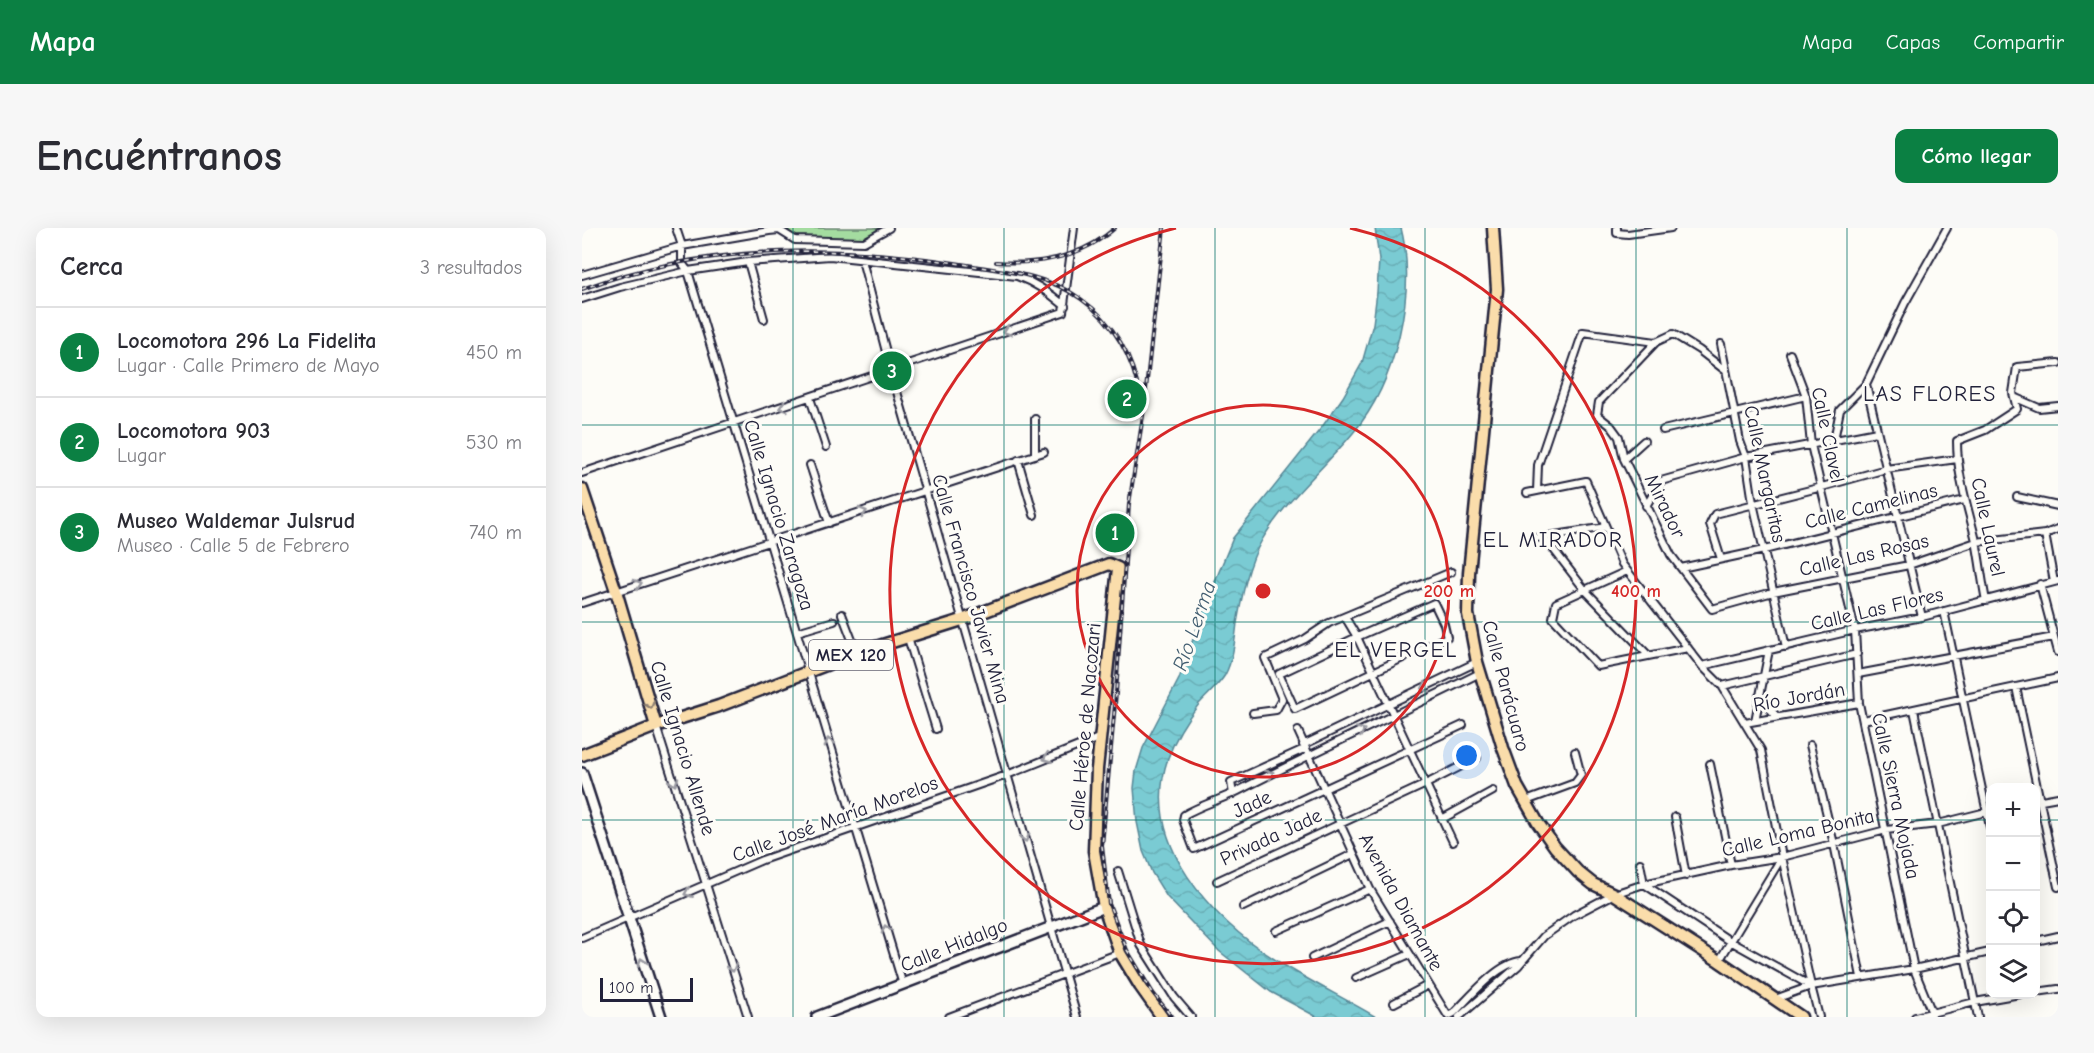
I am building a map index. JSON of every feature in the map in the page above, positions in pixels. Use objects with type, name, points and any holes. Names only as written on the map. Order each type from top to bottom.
[{"type":"main road","name":"Calle Parácuaro","points":[[1493,228],[1497,289],[1469,573],[1468,614],[1480,674],[1517,786],[1538,824],[1565,859],[1593,884],[1614,894],[1719,961],[1771,997],[1787,1014],[1801,1017]]},
{"type":"main road","name":"Calle Ignacio Allende","points":[[582,489],[616,591],[656,726]]},
{"type":"main road","name":"Calle Héroe de Nacozari","points":[[962,620],[1109,564],[1118,568],[1096,769],[1094,852],[1104,907],[1120,953],[1162,1017]]},
{"type":"main road","name":"MEX 120","points":[[583,753],[719,706],[857,653],[962,620]]},
{"type":"street","name":"Calle Ignacio Zaragoza","points":[[676,228],[682,246],[682,263],[688,271],[903,985]]},
{"type":"street","points":[[582,275],[682,246],[779,229],[795,240],[864,242],[889,228]]},
{"type":"street","points":[[1064,309],[1074,228]]},
{"type":"street","points":[[1617,228],[1617,233],[1628,234],[1671,228]]},
{"type":"street","name":"Calle Clavel","points":[[1834,440],[1840,410],[1866,384],[1905,303],[1947,228]]},
{"type":"street","points":[[582,299],[620,287],[688,271],[748,262],[830,256],[1017,276],[1034,282],[1049,292],[1064,309]]},
{"type":"street","name":"Calle Francisco Javier Mina","points":[[862,260],[962,620],[1077,1017]]},
{"type":"street","points":[[748,262],[764,319]]},
{"type":"street","points":[[582,473],[810,398],[1064,309]]},
{"type":"street","points":[[1537,491],[1538,465],[1583,332],[1656,342],[1673,334],[1700,350],[1726,371]]},
{"type":"street","name":"Mirador","points":[[1656,342],[1599,402],[1597,415],[1611,426],[1619,437],[1624,459],[1671,555],[1713,609]]},
{"type":"street","name":"Calle Margaritas","points":[[1721,344],[1734,412],[1746,457],[1753,503],[1786,647]]},
{"type":"street","name":"Calle Clavel","points":[[1790,354],[1806,396],[1811,445],[1855,630]]},
{"type":"street","points":[[1721,559],[1710,524],[1715,514],[1886,469],[1957,459],[1957,441],[1985,430],[2017,409],[2013,393],[2017,367],[2058,363]]},
{"type":"street","points":[[1866,384],[1922,617]]},
{"type":"street","points":[[1663,430],[1806,396]]},
{"type":"street","points":[[810,398],[826,447]]},
{"type":"street","points":[[2016,398],[2039,408],[2058,406]]},
{"type":"street","points":[[1035,419],[1035,454]]},
{"type":"street","points":[[1646,506],[1661,482],[1746,457],[1877,432]]},
{"type":"street","points":[[1624,459],[1644,441]]},
{"type":"street","points":[[582,603],[1044,452]]},
{"type":"street","name":"Calle Laurel","points":[[1957,459],[1964,500],[1976,542],[1986,601]]},
{"type":"street","points":[[1018,460],[1034,515]]},
{"type":"street","points":[[810,465],[829,523]]},
{"type":"street","points":[[1527,493],[1586,481],[1622,564],[1702,666],[1722,686],[1746,723],[1761,750],[1782,857],[1820,1017]]},
{"type":"street","points":[[2018,497],[2058,506]]},
{"type":"street","name":"Calle Camelinas","points":[[1681,568],[1764,550],[1964,500]]},
{"type":"street","points":[[1524,540],[1606,527]]},
{"type":"street","name":"Calle Las Rosas","points":[[1713,609],[1773,592],[1909,565],[1976,542],[2045,534],[2058,529]]},
{"type":"street","points":[[2045,534],[2056,581]]},
{"type":"street","points":[[1544,537],[1585,590],[1648,655]]},
{"type":"street","points":[[1627,571],[1556,603],[1552,618],[1598,666],[1688,648]]},
{"type":"street","points":[[1253,713],[1276,710],[1282,699],[1265,658],[1305,639],[1329,623],[1451,572]]},
{"type":"street","name":"Calle Las Flores","points":[[1702,666],[1855,630],[1922,617],[2056,581]]},
{"type":"street","points":[[2040,584],[2058,652]]},
{"type":"street","points":[[1434,603],[1444,624],[1447,637],[1295,709],[1279,674],[1357,637],[1434,603]]},
{"type":"street","points":[[1944,611],[1986,797]]},
{"type":"street","points":[[842,614],[857,653]]},
{"type":"street","points":[[1345,617],[1357,637],[1453,842]]},
{"type":"street","points":[[797,632],[834,621]]},
{"type":"street","name":"Calle Sierra Mojada","points":[[1855,630],[1859,702],[1914,969],[1932,1013]]},
{"type":"street","points":[[1858,674],[2054,637]]},
{"type":"street","points":[[908,638],[936,729]]},
{"type":"street","points":[[1755,721],[1769,650]]},
{"type":"street","points":[[1722,686],[1857,654]]},
{"type":"street","points":[[1477,662],[1305,749],[1231,782],[1233,794],[1305,749],[1394,716],[1480,674]]},
{"type":"street","points":[[1863,720],[2058,678]]},
{"type":"street","points":[[2016,687],[2035,783]]},
{"type":"street","points":[[1759,696],[1777,717]]},
{"type":"street","name":"Río Jordán","points":[[1746,723],[1859,702]]},
{"type":"street","points":[[1914,710],[1978,1017]]},
{"type":"street","name":"Jade","points":[[1233,794],[1198,807],[1184,815],[1183,820],[1194,849],[1463,725]]},
{"type":"street","name":"Calle Ignacio Allende","points":[[656,726],[748,1017]]},
{"type":"street","name":"Avenida Diamante","points":[[1298,731],[1370,889],[1444,1010],[1451,1016],[1500,970],[1517,961],[1520,963]]},
{"type":"street","name":"Calle José María Morelos","points":[[582,938],[762,860],[1007,775],[1101,736]]},
{"type":"street","points":[[1810,745],[1834,844],[1861,977]]},
{"type":"street","points":[[1526,801],[1575,783],[1581,775],[1575,752]]},
{"type":"street","name":"Privada Jade","points":[[1217,881],[1477,758]]},
{"type":"street","points":[[1710,764],[1731,865]]},
{"type":"street","points":[[582,772],[661,1017]]},
{"type":"street","points":[[1442,819],[1493,791]]},
{"type":"street","points":[[2040,800],[2058,797]]},
{"type":"street","points":[[2040,809],[2058,887]]},
{"type":"street","name":"Calle Loma Bonita","points":[[1520,963],[1544,936],[1574,915],[1614,894],[1644,884],[1731,865],[1782,857],[1886,830],[1938,824],[1986,812]]},
{"type":"street","points":[[1675,817],[1686,876]]},
{"type":"street","points":[[1244,907],[1353,854]]},
{"type":"street","points":[[1719,961],[1782,857]]},
{"type":"street","points":[[1640,863],[1644,884],[1730,941],[1811,986]]},
{"type":"street","points":[[1118,871],[1141,945],[1174,997],[1191,1017]]},
{"type":"street","points":[[1276,931],[1370,889]]},
{"type":"street","name":"Calle Hidalgo","points":[[817,1017],[1104,907]]},
{"type":"street","points":[[1312,958],[1389,921]]},
{"type":"street","points":[[2040,940],[2058,936]]},
{"type":"street","points":[[949,1017],[1120,953]]},
{"type":"street","points":[[1771,997],[1811,986],[1914,969],[1986,953]]},
{"type":"street","points":[[1356,978],[1410,954]]},
{"type":"street","points":[[1459,1017],[1520,963]]},
{"type":"street","points":[[1394,1003],[1428,985]]},
{"type":"street","points":[[2040,991],[2058,989]]},
{"type":"street","points":[[1915,1017],[1992,999]]},
{"type":"green space","points":[[787,228],[879,228],[865,239],[793,237]]},
{"type":"water","points":[[1375,228],[1401,228],[1405,253],[1404,308],[1391,363],[1381,389],[1353,433],[1281,512],[1262,540],[1246,580],[1228,669],[1220,682],[1194,710],[1177,736],[1168,758],[1162,789],[1164,820],[1173,849],[1188,876],[1207,901],[1254,945],[1279,962],[1376,1017],[1317,1017],[1271,992],[1219,951],[1167,897],[1152,873],[1143,851],[1137,822],[1134,788],[1143,748],[1179,679],[1204,608],[1233,538],[1322,427],[1343,397],[1362,363],[1373,324],[1377,292],[1379,260]]},
{"type":"railway","points":[[996,262],[1028,262],[1074,253],[1115,228]]},
{"type":"railway","points":[[1164,228],[1143,416],[1129,504],[1116,693],[1102,846],[1109,904],[1127,950],[1153,993],[1172,1017]]},
{"type":"railway","points":[[582,289],[629,274],[677,263],[776,252],[826,251],[876,254],[1016,273],[1056,285],[1093,308],[1113,330],[1121,343],[1133,369],[1140,398]]},
{"type":"place","name":"Museo Waldemar Julsrud","points":[[892,371]]},
{"type":"place","name":"Locomotora 903","points":[[1127,399]]},
{"type":"place","name":"Locomotora 296 La Fidelita","points":[[1115,533]]},
{"type":"district","name":"LAS FLORES","points":[[1930,394]]},
{"type":"district","name":"EL MIRADOR","points":[[1553,540]]},
{"type":"district","name":"EL VERGEL","points":[[1396,650]]},
{"type":"water label","name":"Río Lerma","points":[[1194,626]]}]
